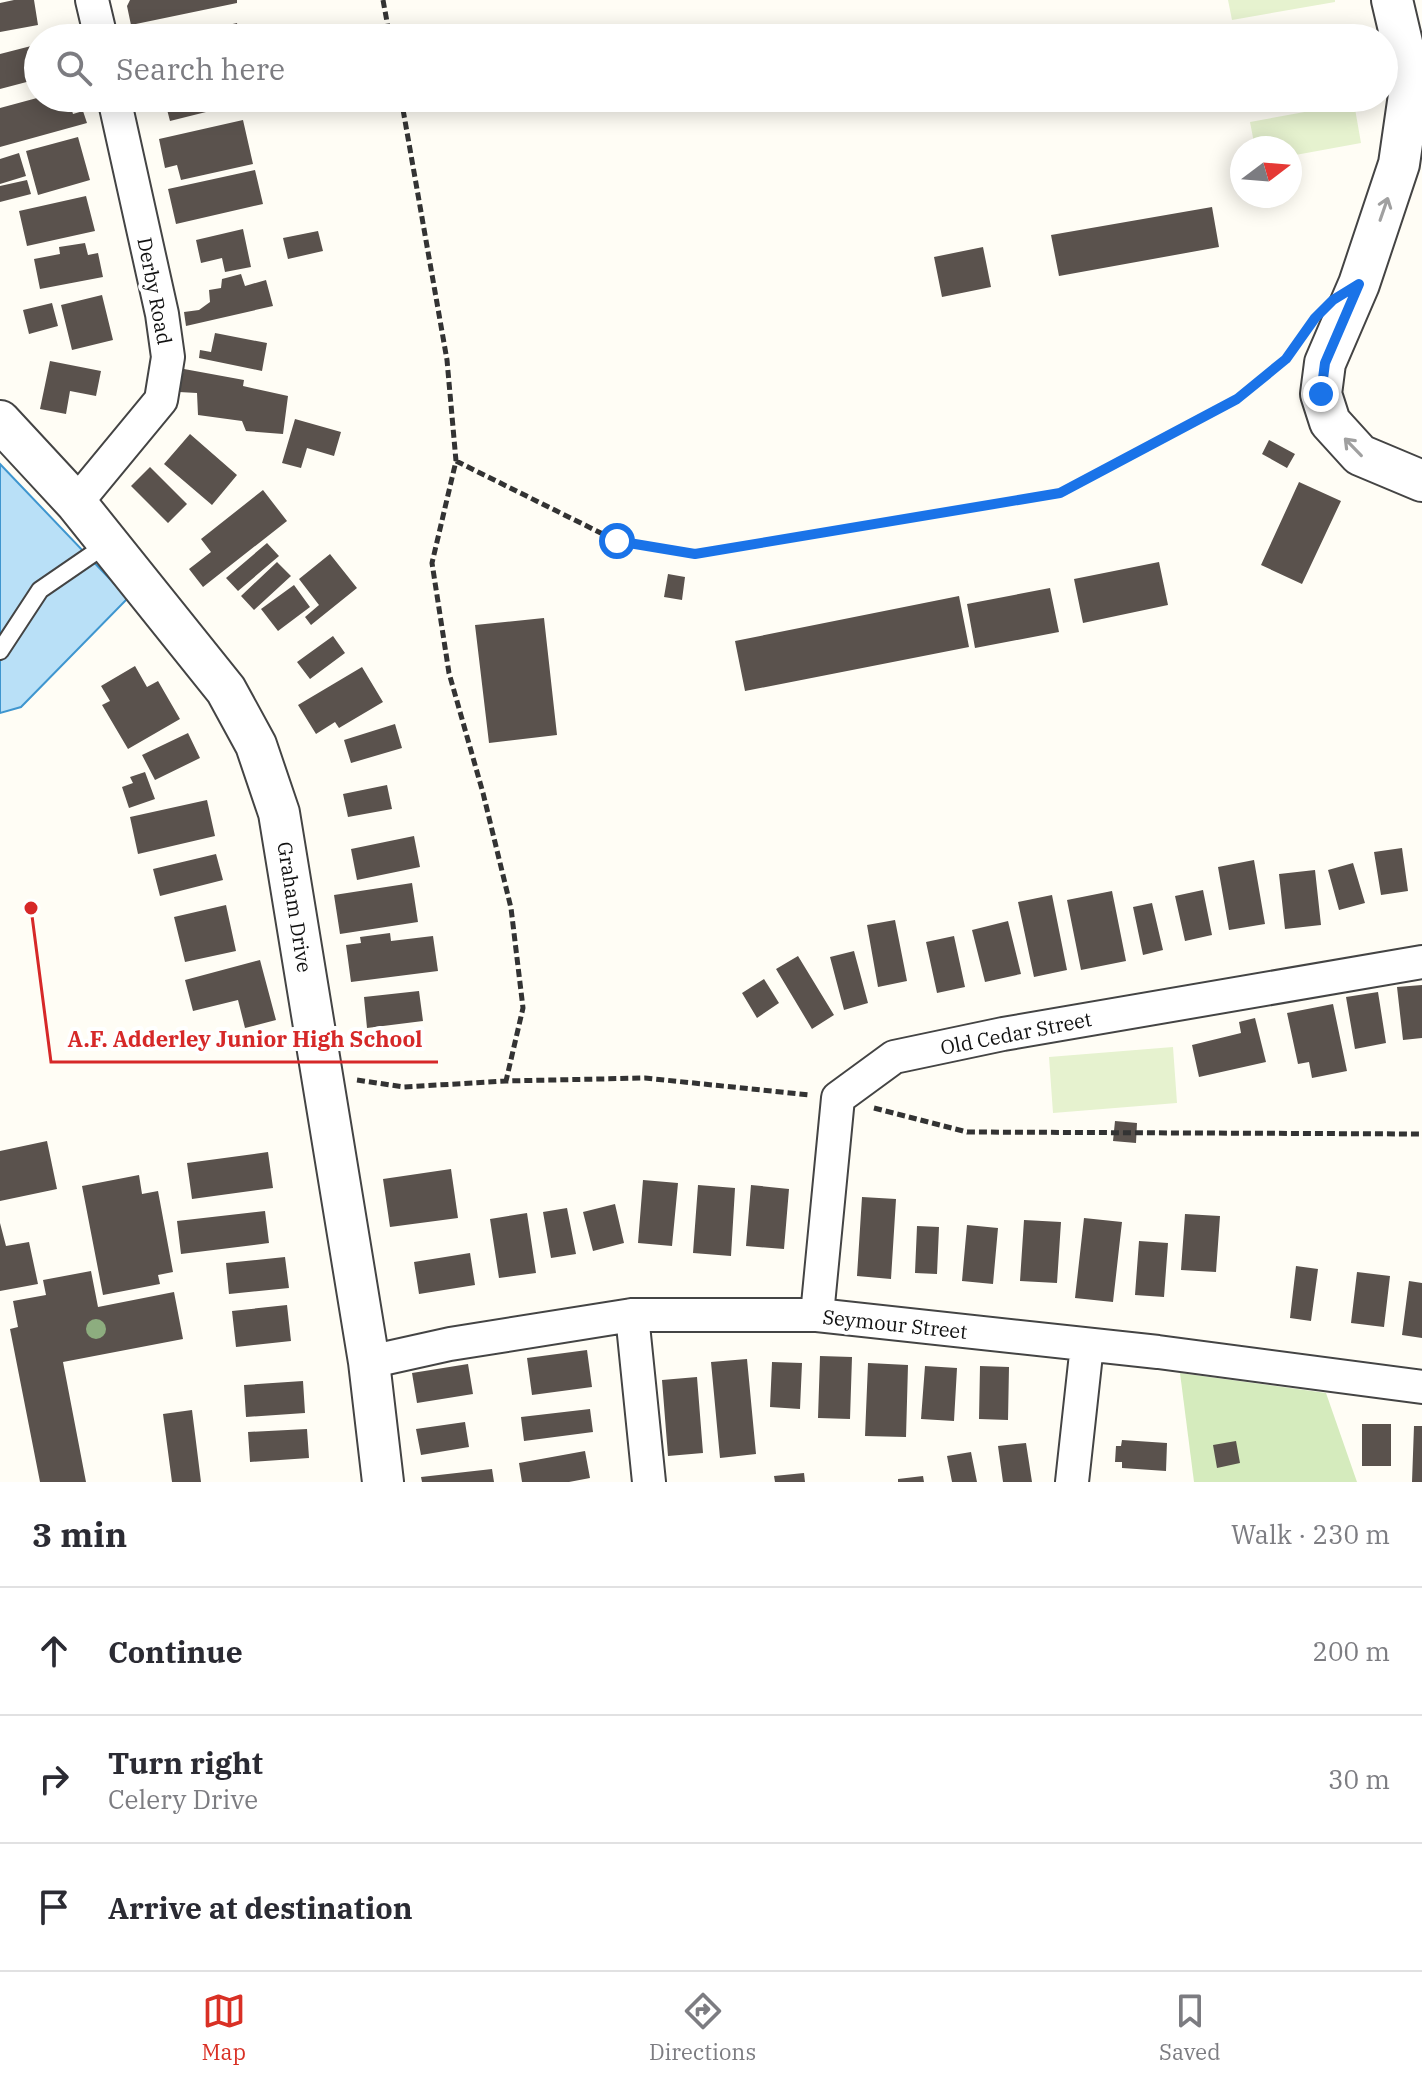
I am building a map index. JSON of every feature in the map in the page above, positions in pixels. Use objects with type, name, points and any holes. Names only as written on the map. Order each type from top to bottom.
[{"type":"street","points":[[92,0],[98,24]]},
{"type":"street","points":[[1392,0],[1416,95],[1399,164],[1359,284],[1325,363],[1321,394],[1330,422],[1360,455],[1422,481]]},
{"type":"street","name":"Derby Road","points":[[76,503],[161,400],[168,357],[162,314],[117,112]]},
{"type":"street","name":"Graham Drive","points":[[0,421],[76,503],[226,690],[256,745],[279,813],[369,1362],[383,1482]]},
{"type":"street","name":"Old Cedar Street","points":[[838,1098],[894,1057],[1003,1034],[1422,962]]},
{"type":"street","points":[[817,1315],[838,1098]]},
{"type":"street","points":[[632,1315],[649,1482]]},
{"type":"street","name":"Seymour Street","points":[[369,1362],[450,1344],[632,1315],[817,1315],[1158,1352],[1422,1387]]},
{"type":"street","points":[[1072,1482],[1087,1345]]},
{"type":"lane","points":[[0,651],[40,590],[109,543]]},
{"type":"path","points":[[383,0],[387,24]]},
{"type":"path","points":[[403,112],[447,360],[456,461],[432,563],[449,673],[511,908],[523,1008],[506,1081]]},
{"type":"path","points":[[456,461],[617,541],[695,554],[1060,493],[1237,399],[1294,349]]},
{"type":"path","points":[[322,1076],[404,1087],[645,1078],[838,1098],[967,1132],[1422,1134]]},
{"type":"green space","points":[[1228,0],[1335,0],[1335,2],[1232,20]]},
{"type":"green space","points":[[1305,112],[1356,112],[1361,143],[1302,154],[1302,136],[1253,136],[1250,122]]},
{"type":"green space","points":[[1173,1047],[1177,1103],[1053,1113],[1049,1057]]},
{"type":"green space","points":[[1180,1373],[1326,1393],[1357,1482],[1194,1482]]},
{"type":"water","points":[[0,464],[128,598],[21,707],[0,713]]},
{"type":"building","points":[[34,0],[38,24],[24,24],[24,28],[0,32],[0,3]]},
{"type":"building","points":[[130,0],[237,0],[237,3],[136,24],[131,24],[127,6]]},
{"type":"building","points":[[24,48],[24,83],[0,89],[0,54]]},
{"type":"building","points":[[24,102],[24,112],[83,112],[87,123],[0,147],[0,108]]},
{"type":"building","points":[[168,112],[206,112],[170,121]]},
{"type":"building","points":[[243,120],[253,164],[181,180],[177,165],[165,168],[159,139]]},
{"type":"building","points":[[78,137],[90,180],[38,195],[26,151]]},
{"type":"building","points":[[19,153],[26,176],[0,184],[0,159]]},
{"type":"building","points":[[255,170],[263,204],[176,224],[168,189]]},
{"type":"building","points":[[27,180],[31,194],[0,202],[0,186]]},
{"type":"building","points":[[86,196],[95,231],[27,246],[19,211]]},
{"type":"building","points":[[1212,207],[1219,247],[1059,276],[1051,235]]},
{"type":"building","points":[[243,229],[251,267],[225,272],[222,258],[201,263],[196,240]]},
{"type":"building","points":[[318,231],[323,251],[288,259],[283,238]]},
{"type":"building","points":[[85,243],[88,255],[98,253],[103,277],[40,289],[34,259],[60,254],[59,247]]},
{"type":"building","points":[[983,247],[991,287],[942,297],[934,257]]},
{"type":"building","points":[[241,274],[245,286],[266,280],[273,306],[186,326],[184,312],[199,310],[210,302],[209,290],[221,288],[222,279]]},
{"type":"building","points":[[102,295],[113,340],[72,350],[61,305]]},
{"type":"building","points":[[52,303],[58,326],[29,334],[23,310]]},
{"type":"building","points":[[215,333],[267,343],[262,371],[199,358],[200,350],[211,352]]},
{"type":"building","points":[[50,361],[101,371],[96,396],[70,391],[66,414],[40,409]]},
{"type":"building","points":[[184,369],[244,380],[243,386],[288,396],[283,434],[246,431],[242,421],[198,415],[197,393],[179,392]]},
{"type":"building","points":[[295,419],[341,432],[334,456],[307,448],[301,468],[282,463]]},
{"type":"building","points":[[190,434],[237,475],[212,505],[164,464]]},
{"type":"building","points":[[1269,440],[1295,454],[1287,468],[1262,454]]},
{"type":"building","points":[[150,467],[187,504],[168,523],[131,486]]},
{"type":"building","points":[[1299,482],[1341,501],[1302,584],[1261,565]]},
{"type":"building","points":[[263,490],[287,521],[203,587],[189,569],[211,552],[201,539]]},
{"type":"building","points":[[267,543],[279,556],[238,591],[226,578]]},
{"type":"building","points":[[330,554],[357,588],[311,625],[305,617],[319,605],[299,579]]},
{"type":"building","points":[[277,562],[291,576],[254,610],[241,596]]},
{"type":"building","points":[[1159,562],[1168,605],[1083,623],[1074,579]]},
{"type":"building","points":[[668,574],[685,577],[682,600],[664,597]]},
{"type":"building","points":[[294,585],[310,607],[278,631],[261,609]]},
{"type":"building","points":[[1050,588],[1059,632],[975,648],[967,604]]},
{"type":"building","points":[[959,596],[969,647],[745,691],[735,641]]},
{"type":"building","points":[[544,618],[557,735],[489,743],[475,625]]},
{"type":"building","points":[[333,636],[345,653],[310,679],[297,662]]},
{"type":"building","points":[[135,666],[147,687],[158,681],[180,719],[128,749],[102,705],[110,701],[101,686]]},
{"type":"building","points":[[362,667],[383,702],[339,728],[335,722],[316,734],[298,705]]},
{"type":"building","points":[[395,724],[402,748],[351,763],[344,740]]},
{"type":"building","points":[[188,733],[200,758],[155,780],[142,755]]},
{"type":"building","points":[[145,772],[155,799],[129,808],[122,787],[133,783],[130,777]]},
{"type":"building","points":[[387,785],[392,809],[348,817],[343,794]]},
{"type":"building","points":[[207,800],[215,836],[138,854],[130,817]]},
{"type":"building","points":[[414,836],[420,867],[357,880],[351,849]]},
{"type":"building","points":[[1402,848],[1408,891],[1381,895],[1374,852]]},
{"type":"building","points":[[216,854],[223,880],[160,896],[153,869]]},
{"type":"building","points":[[1254,860],[1265,924],[1229,930],[1218,867]]},
{"type":"building","points":[[1353,863],[1365,903],[1339,910],[1328,870]]},
{"type":"building","points":[[1315,870],[1321,925],[1285,929],[1279,874]]},
{"type":"building","points":[[412,883],[418,922],[340,934],[334,895]]},
{"type":"building","points":[[1203,890],[1212,935],[1185,941],[1175,896]]},
{"type":"building","points":[[1112,891],[1126,961],[1081,970],[1067,900]]},
{"type":"building","points":[[1052,895],[1067,970],[1034,977],[1018,902]]},
{"type":"building","points":[[1152,903],[1163,950],[1143,955],[1133,907]]},
{"type":"building","points":[[226,905],[236,951],[185,962],[174,917]]},
{"type":"building","points":[[895,920],[907,981],[878,987],[867,925]]},
{"type":"building","points":[[1008,921],[1021,974],[985,982],[972,930]]},
{"type":"building","points":[[390,933],[391,941],[433,936],[438,971],[351,982],[346,945],[361,943],[360,937]]},
{"type":"building","points":[[954,936],[965,987],[937,993],[926,942]]},
{"type":"building","points":[[854,951],[868,1003],[844,1010],[830,957]]},
{"type":"building","points":[[798,956],[834,1015],[812,1029],[776,969]]},
{"type":"building","points":[[260,960],[276,1020],[245,1028],[238,1000],[193,1011],[185,980]]},
{"type":"building","points":[[764,979],[779,1003],[757,1018],[742,993]]},
{"type":"building","points":[[1422,985],[1422,1038],[1403,1040],[1397,987]]},
{"type":"building","points":[[419,991],[423,1021],[367,1028],[364,997]]},
{"type":"building","points":[[1378,992],[1386,1043],[1355,1049],[1346,997]]},
{"type":"building","points":[[1333,1004],[1347,1071],[1312,1078],[1309,1062],[1298,1064],[1287,1013]]},
{"type":"building","points":[[1255,1018],[1266,1062],[1199,1077],[1192,1045],[1241,1033],[1239,1022]]},
{"type":"building","points":[[1115,1121],[1137,1123],[1136,1143],[1113,1141]]},
{"type":"building","points":[[47,1141],[57,1189],[0,1201],[0,1151]]},
{"type":"building","points":[[268,1152],[273,1188],[192,1199],[187,1163]]},
{"type":"building","points":[[451,1169],[458,1218],[390,1227],[383,1179]]},
{"type":"building","points":[[139,1175],[142,1194],[158,1191],[173,1272],[158,1275],[160,1284],[103,1295],[82,1186]]},
{"type":"building","points":[[643,1180],[678,1183],[672,1246],[638,1243]]},
{"type":"building","points":[[698,1185],[735,1188],[731,1256],[693,1253]]},
{"type":"building","points":[[751,1185],[789,1189],[784,1249],[746,1246]]},
{"type":"building","points":[[862,1197],[896,1199],[891,1279],[857,1276]]},
{"type":"building","points":[[615,1204],[624,1243],[593,1251],[583,1212]]},
{"type":"building","points":[[567,1208],[576,1254],[551,1258],[543,1212]]},
{"type":"building","points":[[265,1211],[269,1243],[181,1254],[177,1221]]},
{"type":"building","points":[[527,1213],[536,1273],[499,1278],[490,1219]]},
{"type":"building","points":[[1185,1214],[1220,1216],[1216,1272],[1181,1270]]},
{"type":"building","points":[[1084,1218],[1122,1222],[1113,1302],[1075,1298]]},
{"type":"building","points":[[1024,1220],[1061,1222],[1057,1283],[1020,1281]]},
{"type":"building","points":[[0,1223],[6,1246],[29,1242],[38,1284],[0,1291]]},
{"type":"building","points":[[967,1225],[998,1228],[993,1284],[962,1281]]},
{"type":"building","points":[[917,1226],[939,1227],[937,1274],[915,1273]]},
{"type":"building","points":[[1139,1241],[1168,1243],[1164,1297],[1135,1295]]},
{"type":"building","points":[[470,1253],[475,1285],[419,1294],[414,1262]]},
{"type":"building","points":[[285,1257],[289,1288],[229,1294],[226,1263]]},
{"type":"building","points":[[1296,1266],[1318,1269],[1311,1321],[1290,1318]]},
{"type":"building","points":[[91,1271],[98,1307],[174,1292],[183,1339],[63,1362],[86,1482],[40,1482],[10,1329],[18,1327],[13,1301],[46,1295],[43,1280]]},
{"type":"building","points":[[1357,1272],[1390,1276],[1384,1327],[1351,1323]]},
{"type":"building","points":[[1409,1281],[1422,1283],[1422,1338],[1402,1335]]},
{"type":"building","points":[[287,1305],[291,1341],[236,1347],[232,1311]]},
{"type":"building","points":[[587,1350],[592,1387],[532,1395],[527,1358]]},
{"type":"building","points":[[820,1356],[852,1357],[850,1419],[818,1418]]},
{"type":"building","points":[[747,1359],[756,1454],[720,1458],[711,1362]]},
{"type":"building","points":[[772,1362],[802,1363],[800,1409],[770,1407]]},
{"type":"building","points":[[868,1363],[908,1365],[906,1437],[865,1436]]},
{"type":"building","points":[[468,1364],[473,1394],[417,1403],[412,1373]]},
{"type":"building","points":[[925,1366],[957,1368],[954,1421],[921,1419]]},
{"type":"building","points":[[980,1366],[1009,1367],[1008,1420],[979,1419]]},
{"type":"building","points":[[697,1377],[703,1453],[668,1456],[662,1380]]},
{"type":"building","points":[[303,1381],[305,1413],[246,1417],[244,1385]]},
{"type":"building","points":[[590,1409],[593,1432],[524,1441],[521,1417]]},
{"type":"building","points":[[192,1410],[201,1482],[172,1482],[163,1414]]},
{"type":"building","points":[[465,1422],[469,1447],[421,1455],[416,1429]]},
{"type":"building","points":[[1362,1424],[1391,1424],[1391,1466],[1362,1466]]},
{"type":"building","points":[[1414,1426],[1422,1426],[1422,1482],[1412,1482]]},
{"type":"building","points":[[307,1429],[309,1458],[250,1462],[248,1432]]},
{"type":"building","points":[[1122,1440],[1167,1443],[1166,1471],[1122,1468],[1122,1462],[1115,1462],[1116,1446],[1121,1446]]},
{"type":"building","points":[[1236,1441],[1240,1463],[1217,1468],[1213,1445]]},
{"type":"building","points":[[1026,1443],[1032,1482],[1003,1482],[998,1446]]},
{"type":"building","points":[[585,1451],[590,1478],[569,1482],[522,1482],[519,1463]]},
{"type":"building","points":[[971,1452],[977,1482],[952,1482],[947,1456]]},
{"type":"building","points":[[492,1469],[494,1482],[422,1482],[421,1477]]},
{"type":"building","points":[[804,1473],[805,1482],[775,1482],[774,1476]]},
{"type":"building","points":[[923,1476],[924,1482],[898,1482],[898,1479]]},
{"type":"place","name":"A.F. Adderley Junior High School","points":[[31,908]]},
{"type":"route","points":[[617,541],[695,554],[1060,493],[1237,399],[1286,359],[1315,318],[1333,300],[1359,284],[1325,363],[1321,394]]}]
